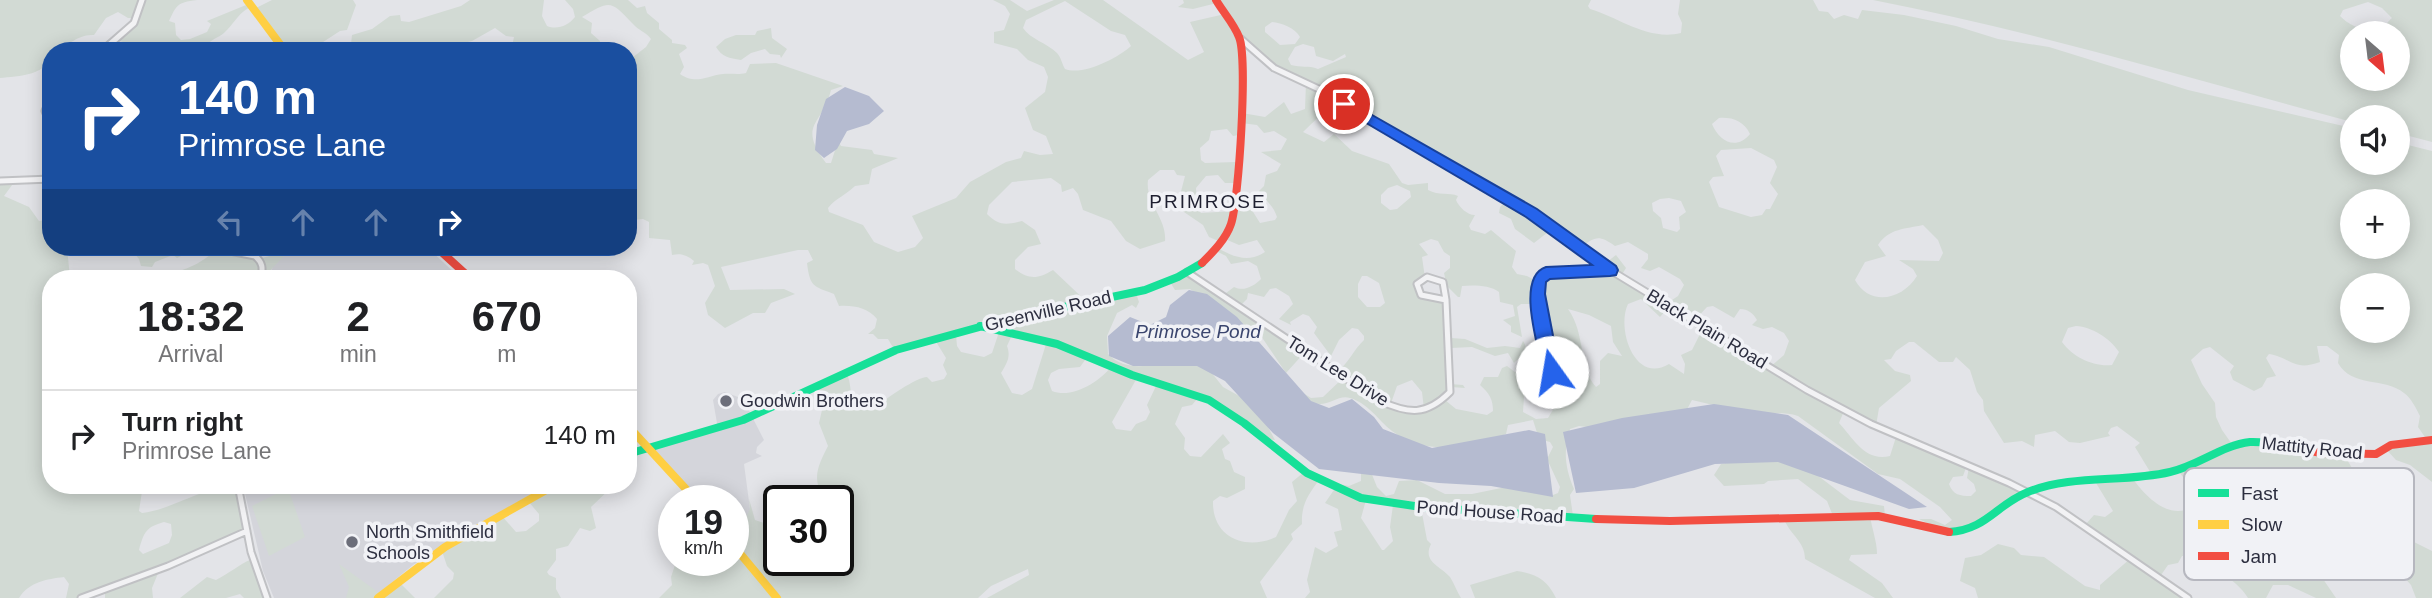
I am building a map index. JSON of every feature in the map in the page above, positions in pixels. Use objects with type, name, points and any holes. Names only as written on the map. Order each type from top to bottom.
[{"type":"main road","points":[[247,0],[278,42]]},
{"type":"main road","name":"Greenville Road","points":[[637,451],[737,422],[896,350],[980,326],[1145,290],[1187,272],[1216,249],[1235,215],[1244,62],[1240,38],[1216,0]]},
{"type":"main road","points":[[446,256],[461,270]]},
{"type":"main road","name":"Pond House Road","points":[[980,326],[1057,344],[1132,375],[1209,400],[1244,423],[1307,473],[1339,490],[1389,503],[1569,518],[1670,521],[1878,516],[1938,532],[1962,533],[1981,525],[2028,492]]},
{"type":"main road","points":[[637,435],[683,485]]},
{"type":"main road","name":"Mattity Road","points":[[2186,468],[2224,450],[2253,442],[2349,454],[2376,454],[2391,445],[2432,440]]},
{"type":"main road","name":"Mattity Road","points":[[2028,492],[2051,486],[2159,474],[2184,468]]},
{"type":"main road","points":[[378,598],[437,553],[539,494]]},
{"type":"main road","points":[[749,564],[777,598]]},
{"type":"street","points":[[112,42],[142,14],[142,0]]},
{"type":"street","name":"Black Plain Road","points":[[1240,38],[1274,68],[1323,91],[1531,213],[1610,270],[1829,403],[2028,492],[2082,523],[2188,598]]},
{"type":"street","points":[[0,181],[42,179]]},
{"type":"street","points":[[1532,383],[1545,379],[1552,372],[1537,294],[1539,280],[1546,273],[1610,270]]},
{"type":"street","name":"Tom Lee Drive","points":[[1187,272],[1357,386],[1403,411],[1423,411],[1439,403],[1450,392],[1446,300]]},
{"type":"street","points":[[1433,277],[1443,282],[1446,300],[1423,297],[1417,284],[1423,278],[1433,277]]},
{"type":"street","points":[[240,494],[251,552],[267,598]]},
{"type":"street","points":[[81,598],[168,566],[247,531]]},
{"type":"shaded area","points":[[0,0],[197,0],[178,6],[169,21],[175,23],[176,35],[181,40],[207,32],[211,24],[207,21],[251,3],[253,6],[240,14],[224,33],[211,42],[115,40],[133,27],[139,18],[128,18],[118,12],[106,18],[94,35],[73,42],[42,42],[42,68],[39,70],[0,78]]},
{"type":"shaded area","points":[[272,0],[353,0],[356,5],[347,30],[340,31],[323,42],[281,42],[256,8]]},
{"type":"shaded area","points":[[470,0],[544,0],[542,16],[547,26],[555,28],[566,25],[575,17],[573,9],[565,0],[628,0],[637,8],[645,6],[647,13],[659,23],[659,29],[672,43],[685,45],[687,48],[679,54],[684,67],[680,74],[691,79],[743,74],[750,64],[776,63],[843,86],[831,90],[812,132],[813,140],[826,163],[831,163],[838,141],[841,146],[872,150],[874,154],[898,158],[872,169],[869,184],[855,186],[828,208],[829,212],[863,225],[874,242],[898,252],[915,247],[923,238],[912,216],[956,198],[970,182],[1006,162],[1021,158],[1024,151],[1040,155],[1053,154],[1046,136],[1033,130],[1025,108],[1045,92],[1048,77],[1044,67],[1028,60],[1017,49],[994,43],[994,32],[1004,30],[1010,14],[1005,6],[993,0],[1010,0],[1027,11],[1054,0],[1103,0],[1188,60],[1204,52],[1190,22],[1225,14],[1217,3],[1193,9],[1178,7],[1184,3],[1183,0],[1591,0],[1588,6],[1590,9],[1646,31],[1669,35],[1681,33],[1682,23],[1678,14],[1680,0],[1813,0],[1819,11],[1828,12],[1834,19],[1844,15],[1858,19],[1862,10],[1904,15],[1956,26],[1998,39],[2049,47],[2188,90],[2340,125],[2340,175],[2410,175],[2410,146],[2432,151],[2432,482],[2410,465],[2396,460],[2385,448],[2427,440],[2418,427],[2420,416],[2411,400],[2396,388],[2360,379],[2344,371],[2338,363],[2339,355],[2327,346],[2317,346],[2320,362],[2311,365],[2298,365],[2269,354],[2266,358],[2276,376],[2267,378],[2262,387],[2254,391],[2233,380],[2230,372],[2234,366],[2210,347],[2203,349],[2191,360],[2215,403],[2216,417],[2222,430],[2234,447],[2243,445],[2343,453],[2352,468],[2184,468],[2184,478],[2178,471],[2152,475],[2135,447],[2140,443],[2117,426],[2111,428],[2108,433],[2110,436],[2080,443],[2069,442],[2055,431],[2035,435],[2034,447],[2022,441],[2004,443],[1984,411],[1983,400],[1977,392],[1970,370],[1956,357],[1953,362],[1939,362],[1914,342],[1909,342],[1896,351],[1891,359],[1884,360],[1895,371],[1910,375],[1911,381],[1879,408],[1876,426],[1844,411],[1839,423],[1861,448],[1874,456],[1890,456],[1896,437],[1967,465],[1963,476],[1953,477],[1949,484],[1957,494],[1971,496],[1976,491],[1974,484],[1967,478],[1969,467],[2028,492],[1964,533],[1939,532],[1937,528],[1919,519],[1931,519],[1945,525],[1952,520],[1940,507],[1900,479],[1878,474],[1798,416],[1746,411],[1692,400],[1685,413],[1624,432],[1579,426],[1570,429],[1566,459],[1574,489],[1570,495],[1573,516],[1421,508],[1427,540],[1431,544],[1429,555],[1450,577],[1461,598],[1305,598],[1310,592],[1307,580],[1315,547],[1326,553],[1338,546],[1334,532],[1342,530],[1338,509],[1325,503],[1338,484],[1349,486],[1361,481],[1361,472],[1371,472],[1377,487],[1386,496],[1394,494],[1399,481],[1417,480],[1445,494],[1472,494],[1511,486],[1553,495],[1558,493],[1560,487],[1547,459],[1553,447],[1550,442],[1539,439],[1533,420],[1508,425],[1506,434],[1493,439],[1463,446],[1433,447],[1405,439],[1356,400],[1346,397],[1319,404],[1308,400],[1292,386],[1311,398],[1323,397],[1343,378],[1337,372],[1364,340],[1364,336],[1358,329],[1352,328],[1339,340],[1331,356],[1314,333],[1317,327],[1309,316],[1303,314],[1290,322],[1291,325],[1279,319],[1293,304],[1289,296],[1276,288],[1270,289],[1264,297],[1248,293],[1247,299],[1239,307],[1305,352],[1286,373],[1261,336],[1190,289],[1175,290],[1170,282],[1188,273],[1222,296],[1234,287],[1249,287],[1261,279],[1257,266],[1248,261],[1231,264],[1226,256],[1216,251],[1218,248],[1247,258],[1265,252],[1257,240],[1239,245],[1225,239],[1221,242],[1209,237],[1203,225],[1181,210],[1178,203],[1185,176],[1177,175],[1174,170],[1160,170],[1148,180],[1148,188],[1163,225],[1165,241],[1140,249],[1126,241],[1111,221],[1083,210],[1073,188],[1062,192],[1061,185],[1051,178],[1012,182],[989,205],[987,214],[1003,224],[1022,221],[1035,230],[1041,244],[1028,247],[1015,260],[1015,269],[1025,275],[1038,277],[1053,270],[1088,303],[1136,293],[1139,302],[1136,308],[1132,305],[1117,313],[1107,336],[1108,354],[1115,360],[1130,366],[1172,364],[1207,367],[1223,387],[1241,397],[1261,414],[1275,440],[1266,439],[1237,418],[1198,398],[1192,405],[1182,407],[1175,424],[1185,438],[1184,449],[1190,456],[1201,457],[1223,434],[1230,443],[1222,449],[1225,459],[1230,461],[1234,472],[1245,477],[1245,489],[1227,498],[1220,496],[1213,501],[1214,514],[1225,532],[1243,542],[1265,541],[1276,537],[1289,510],[1297,501],[1292,482],[1304,472],[1319,480],[1306,500],[1302,524],[1291,534],[1293,539],[1260,582],[1267,598],[987,598],[1029,575],[1028,569],[991,586],[978,598],[659,598],[672,585],[671,576],[749,576],[749,499],[755,520],[763,523],[763,576],[854,576],[854,485],[818,485],[818,469],[828,446],[819,423],[825,397],[818,388],[846,372],[854,402],[876,407],[922,378],[927,377],[932,382],[944,379],[947,374],[943,365],[946,358],[935,340],[895,351],[888,339],[878,339],[873,334],[868,334],[875,328],[877,319],[860,308],[839,306],[834,294],[811,281],[807,263],[813,260],[808,250],[721,267],[730,290],[784,289],[795,294],[771,303],[765,313],[753,313],[725,328],[708,315],[705,303],[715,286],[708,265],[692,265],[694,261],[686,256],[672,255],[670,240],[649,238],[649,222],[637,220],[637,54],[651,39],[619,10],[605,5],[582,17],[592,23],[591,33],[600,42],[513,42],[514,37],[506,36],[495,28],[468,42],[351,42],[352,35],[372,29],[390,16],[400,15],[401,21],[409,22],[461,6]],"holes":[[[1065,1],[1111,31],[1125,35],[1131,46],[1100,65],[1072,71],[1065,69],[1057,53],[1023,28],[1026,20]],[[1272,22],[1280,23],[1288,26],[1300,37],[1295,44],[1280,45],[1265,32],[1265,27]],[[1242,40],[1285,74],[1306,83],[1305,109],[1291,114],[1284,102],[1265,117],[1242,113]],[[1303,44],[1314,47],[1316,56],[1333,61],[1345,54],[1346,57],[1318,69],[1291,65],[1288,59],[1295,47]],[[1336,100],[1507,200],[1500,207],[1499,213],[1511,219],[1515,229],[1534,243],[1552,229],[1580,248],[1597,238],[1615,246],[1628,242],[1648,254],[1648,259],[1641,268],[1650,271],[1659,267],[1680,279],[1684,285],[1678,296],[1666,304],[1621,276],[1626,268],[1616,255],[1603,265],[1608,271],[1560,273],[1538,282],[1517,274],[1512,267],[1516,251],[1491,230],[1485,234],[1471,230],[1469,226],[1475,215],[1461,208],[1456,200],[1458,196],[1432,192],[1428,190],[1428,183],[1402,183],[1389,164],[1352,151],[1334,134],[1324,142],[1303,132]],[[1719,118],[1728,118],[1744,126],[1750,134],[1739,142],[1728,142],[1712,124]],[[1241,123],[1257,125],[1264,133],[1274,131],[1287,139],[1281,150],[1261,152],[1281,164],[1277,171],[1266,175],[1264,186],[1259,191],[1273,209],[1277,217],[1275,220],[1260,223],[1250,207],[1237,206],[1235,211],[1201,213],[1197,208],[1196,188],[1206,176],[1218,175],[1225,183],[1237,183],[1236,162],[1205,163],[1201,160],[1200,148],[1209,140],[1211,131],[1227,129],[1233,136],[1239,135]],[[1751,148],[1774,160],[1777,167],[1770,183],[1778,194],[1770,209],[1766,209],[1762,215],[1751,217],[1719,207],[1709,182],[1713,177],[1724,176],[1716,156],[1721,150]],[[1397,185],[1410,191],[1411,197],[1397,209],[1390,210],[1381,203],[1381,195],[1388,188]],[[1660,199],[1681,201],[1686,212],[1679,217],[1680,229],[1677,232],[1663,228],[1661,218],[1653,211],[1652,203]],[[1923,225],[1938,240],[1943,253],[1939,261],[1899,260],[1913,269],[1917,276],[1903,291],[1895,295],[1877,297],[1861,289],[1855,280],[1865,262],[1886,256],[1878,245],[1887,235]],[[1431,239],[1438,241],[1444,252],[1450,256],[1450,268],[1444,273],[1447,286],[1458,297],[1462,286],[1481,286],[1499,292],[1500,302],[1513,305],[1515,316],[1503,320],[1511,326],[1511,332],[1522,337],[1517,307],[1521,304],[1538,304],[1551,375],[1564,385],[1567,379],[1573,377],[1583,380],[1581,385],[1569,388],[1570,394],[1564,399],[1548,398],[1554,408],[1548,418],[1536,419],[1523,412],[1524,397],[1532,391],[1533,384],[1522,372],[1523,378],[1507,366],[1502,368],[1498,377],[1484,377],[1480,385],[1490,396],[1492,403],[1493,411],[1487,415],[1456,409],[1445,400],[1451,387],[1465,388],[1463,385],[1450,384],[1451,348],[1472,347],[1495,356],[1508,353],[1514,363],[1526,348],[1523,341],[1520,348],[1487,348],[1465,339],[1451,338],[1447,301],[1424,298],[1418,283],[1425,278],[1422,257],[1428,255],[1419,244]],[[1362,276],[1379,283],[1385,303],[1380,307],[1367,307],[1358,297],[1358,284]],[[1641,299],[1660,317],[1669,307],[1694,321],[1707,307],[1713,306],[1734,318],[1740,309],[1752,313],[1757,320],[1752,325],[1763,329],[1772,327],[1784,333],[1789,341],[1784,355],[1770,367],[1703,328],[1692,350],[1681,355],[1685,364],[1684,374],[1669,364],[1657,368],[1647,367],[1638,361],[1627,340],[1625,315],[1628,304]],[[1568,309],[1589,315],[1611,326],[1613,342],[1622,356],[1608,353],[1600,361],[1600,384],[1596,387],[1590,379],[1574,319]],[[2076,326],[2088,329],[2111,342],[2119,352],[2112,365],[2084,360],[2072,352],[2062,342],[2068,328]],[[983,327],[999,332],[992,353],[984,357],[961,352],[957,346],[956,335]],[[1012,335],[1047,341],[1032,389],[1022,395],[1012,393],[1001,373],[1007,363],[1007,346]],[[1088,356],[1111,367],[1084,388],[1068,393],[1052,391],[1048,380],[1051,373],[1059,369],[1080,367]],[[1137,378],[1157,384],[1147,405],[1150,412],[1146,420],[1136,424],[1131,431],[1116,429],[1112,422]],[[1412,380],[1422,392],[1424,409],[1403,411],[1390,406],[1397,386]],[[1366,500],[1393,505],[1390,527],[1393,541],[1382,550],[1361,518]]]},
{"type":"shaded area","points":[[1873,0],[2432,0],[2432,142],[2410,136],[2410,105],[2340,105],[2340,119],[1993,26]]},
{"type":"shaded area","points":[[771,28],[772,38],[787,49],[781,58],[780,55],[770,54],[765,49],[751,53],[741,60],[729,58],[716,47],[725,39],[736,35],[755,35],[757,31]]},
{"type":"shaded area","points":[[0,181],[15,181],[4,196],[29,207],[39,221],[42,220],[42,256],[68,256],[69,270],[42,270],[42,494],[142,494],[139,511],[142,513],[201,494],[240,494],[247,531],[159,571],[152,588],[153,598],[105,598],[105,591],[83,598],[66,598],[69,584],[64,577],[33,585],[19,598],[0,598]],"holes":[[[164,522],[171,524],[172,535],[169,543],[143,554],[139,550],[144,535],[153,526]]]},
{"type":"shaded area","points":[[136,256],[170,256],[155,262],[152,267],[141,266]]},
{"type":"shaded area","points":[[209,256],[252,256],[259,259],[284,256],[271,270],[183,270]]},
{"type":"shaded area","points":[[279,256],[437,256],[451,270],[271,270]]},
{"type":"shaded area","points":[[725,392],[743,399],[764,440],[757,447],[756,453],[762,456],[744,464],[747,485],[683,485],[651,448],[718,429],[713,400],[718,394]]},
{"type":"shaded area","points":[[1776,458],[1813,472],[1850,500],[1884,506],[1885,516],[1870,516],[1877,554],[1851,555],[1849,560],[1882,583],[1893,598],[1875,598],[1805,559],[1803,547],[1784,519],[1833,516],[1827,501],[1798,479],[1724,486],[1714,475],[1721,464]]},
{"type":"shaded area","points":[[2133,479],[2153,500],[2171,510],[2184,510],[2184,556],[2178,563],[2168,565],[2159,578],[2187,598],[1978,598],[1975,588],[1960,581],[1965,558],[1981,555],[1998,544],[2014,548],[2021,555],[2044,557],[2085,586],[2100,590],[2100,585],[2131,558],[2085,525],[2094,515],[2105,517],[2113,511],[2096,483]]},
{"type":"shaded area","name":"North Smithfield Schools","points":[[245,494],[531,494],[413,565],[373,598],[274,598],[263,571]]},
{"type":"shaded area","points":[[276,494],[290,494],[305,537],[269,556],[252,506]]},
{"type":"shaded area","points":[[541,494],[605,494],[591,507],[596,528],[590,531],[580,528],[568,546],[556,549],[556,560],[547,572],[556,578],[556,589],[561,598],[434,598],[453,579],[454,573],[447,566],[442,551],[502,516],[516,532],[526,531],[539,521],[539,514],[528,501]]},
{"type":"shaded area","points":[[2414,542],[2432,551],[2432,598],[2416,598],[2406,580],[2414,580]]},
{"type":"shaded area","points":[[252,559],[267,598],[244,598],[240,594],[226,598],[180,598],[207,577],[216,580]]},
{"type":"shaded area","points":[[339,564],[382,595],[399,582],[415,598],[346,598],[349,587]]},
{"type":"shaded area","points":[[1517,571],[1541,579],[1556,598],[1475,598],[1470,585]]},
{"type":"shaded area","points":[[2232,580],[2324,580],[2336,598],[2316,598],[2288,585],[2273,585],[2266,598],[2248,598]]},
{"type":"water","points":[[845,87],[869,96],[884,111],[869,124],[847,131],[837,149],[824,158],[815,150],[817,125],[826,99]]},
{"type":"water","name":"Primrose Pond","points":[[1189,290],[1207,294],[1237,317],[1311,401],[1329,408],[1352,399],[1374,417],[1383,429],[1432,448],[1529,430],[1545,434],[1553,497],[1491,486],[1439,483],[1319,469],[1273,433],[1225,381],[1197,366],[1133,366],[1109,356],[1108,336],[1130,317],[1150,325],[1166,317],[1170,305]]},
{"type":"water","points":[[1714,404],[1788,415],[1927,507],[1909,509],[1778,462],[1715,464],[1634,488],[1576,493],[1563,432],[1622,418]]},
{"type":"traffic: fast","points":[[637,451],[743,420],[896,350],[1016,317],[1145,290],[1178,277],[1202,263]]},
{"type":"traffic: fast","points":[[980,326],[1057,344],[1132,375],[1209,400],[1244,423],[1307,473],[1361,498],[1421,507],[1596,519]]},
{"type":"traffic: fast","points":[[2186,468],[2242,443],[2268,443],[2297,449]]},
{"type":"traffic: fast","points":[[1949,532],[1973,528],[2017,497],[2046,486],[2085,480],[2147,476],[2184,469]]},
{"type":"traffic: slow","points":[[247,0],[278,42]]},
{"type":"traffic: slow","points":[[637,436],[682,485]]},
{"type":"traffic: slow","points":[[378,598],[445,547],[539,494]]},
{"type":"traffic: slow","points":[[749,564],[777,598]]},
{"type":"traffic: jam","points":[[1202,263],[1216,249],[1230,227],[1237,199],[1243,62],[1240,38],[1216,0]]},
{"type":"traffic: jam","points":[[446,256],[461,270]]},
{"type":"traffic: jam","points":[[2297,449],[2322,453],[2376,454],[2391,445],[2432,440]]},
{"type":"traffic: jam","points":[[1596,519],[1670,521],[1878,516],[1949,532]]},
{"type":"place","name":"Goodwin Brothers","points":[[726,401]]},
{"type":"place","name":"North Smithfield Schools","points":[[352,542]]},
{"type":"district","name":"PRIMROSE","points":[[1208,201]]},
{"type":"route","points":[[1344,104],[1531,213],[1610,270],[1574,274],[1546,273],[1539,280],[1537,294],[1552,372]]}]
